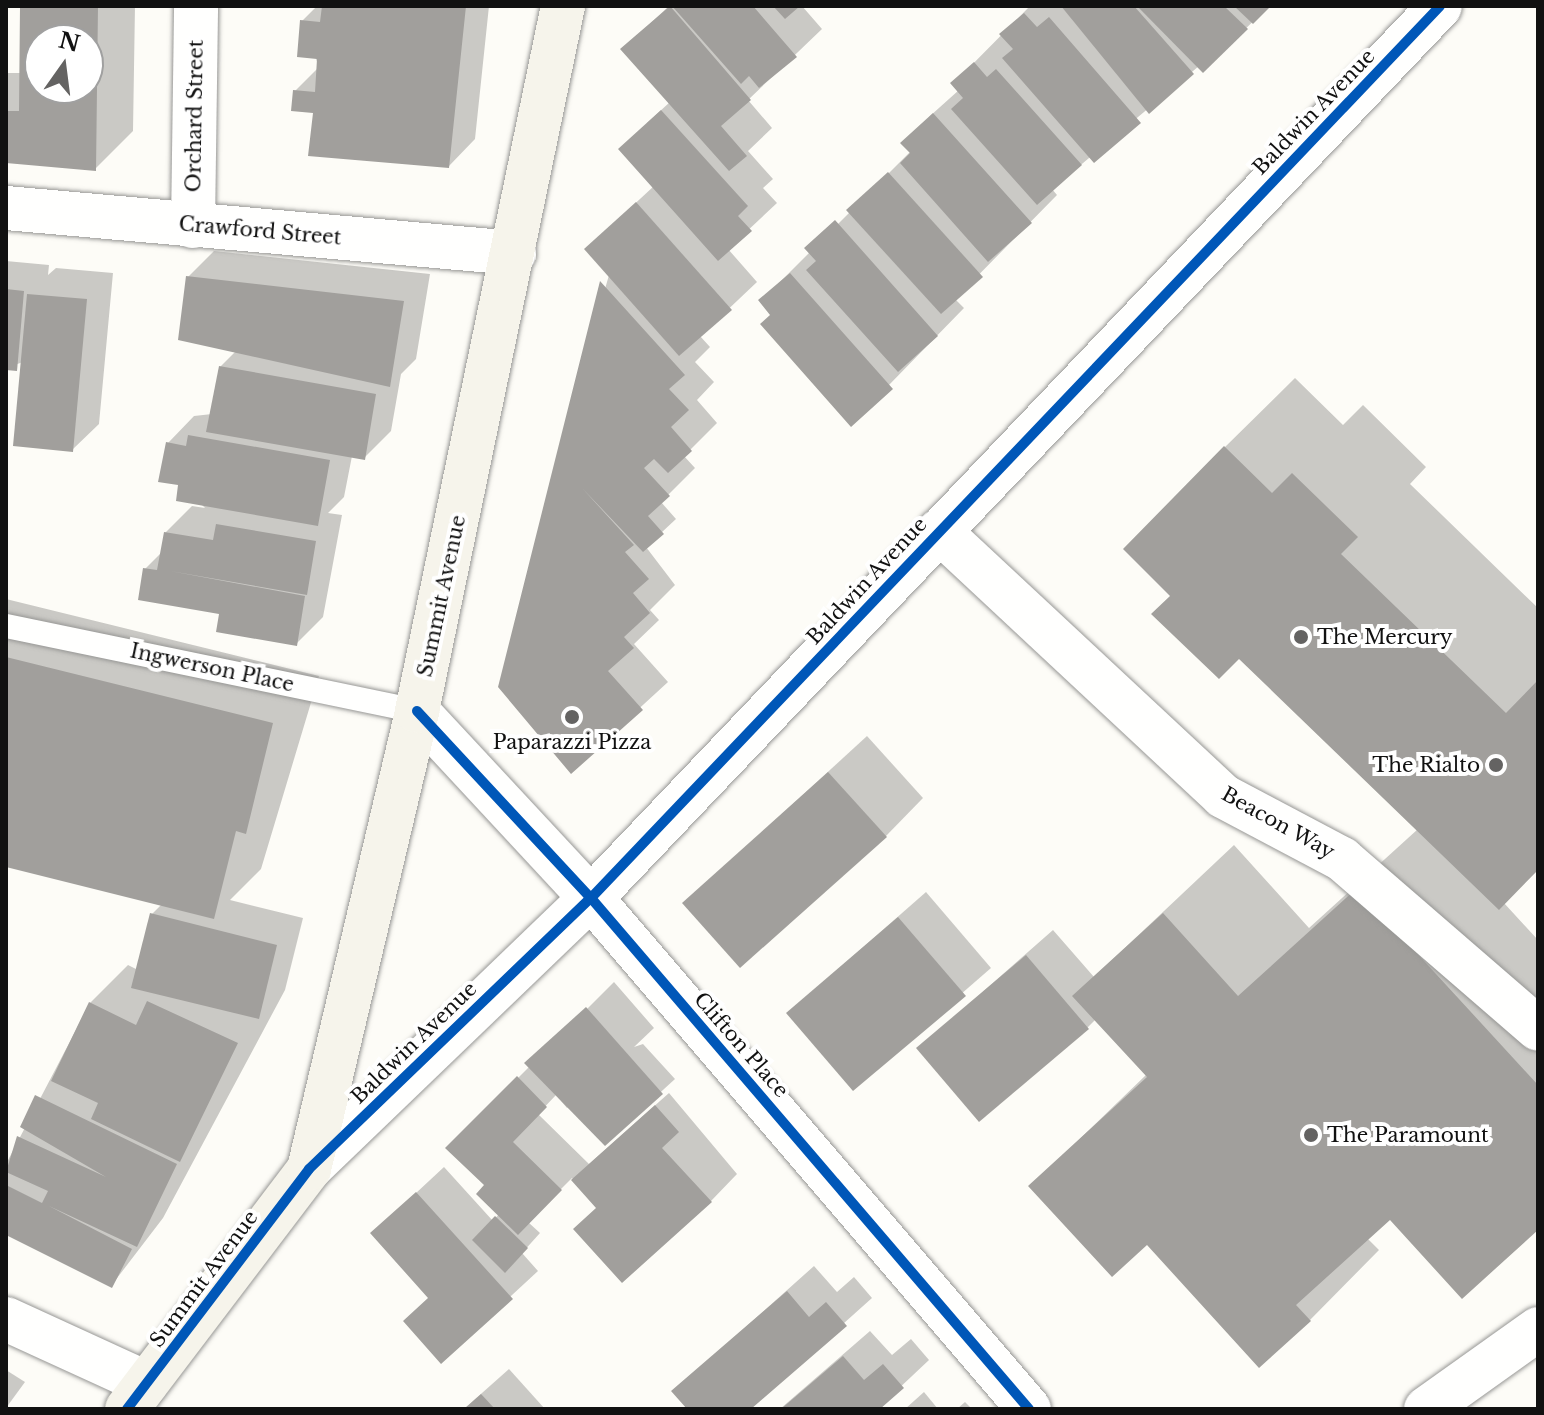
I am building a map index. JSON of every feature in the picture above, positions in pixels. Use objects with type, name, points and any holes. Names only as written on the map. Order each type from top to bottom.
[{"type":"main road","name":"Summit Avenue","points":[[136,1396],[309,1169],[417,711],[563,6]]},
{"type":"street","name":"Orchard Street","points":[[193,226],[196,6]]},
{"type":"street","name":"Baldwin Avenue","points":[[309,1169],[591,898],[1440,6]]},
{"type":"street","name":"Crawford Street","points":[[6,208],[514,253]]},
{"type":"street","name":"Beacon Way","points":[[939,531],[1223,796],[1342,859],[1538,1029]]},
{"type":"street","name":"Clifton Place","points":[[417,711],[591,898],[1029,1409]]},
{"type":"street","points":[[6,1319],[136,1396]]},
{"type":"street","points":[[1426,1409],[1538,1329]]},
{"type":"lane","name":"Ingwerson Place","points":[[6,626],[417,711]]},
{"type":"building","points":[[20,6],[98,6],[98,24],[24,24],[24,104],[97,104],[96,171],[6,163],[6,111],[19,111]]},
{"type":"building","points":[[322,6],[466,6],[449,168],[308,156],[313,113],[291,111],[293,90],[315,92],[317,59],[297,57],[300,20],[320,22]]},
{"type":"building","points":[[670,6],[751,100],[721,126],[747,156],[729,171],[620,49]]},
{"type":"building","points":[[672,6],[753,6],[797,57],[759,88],[749,76],[741,84]]},
{"type":"building","points":[[773,6],[800,6],[785,19]]},
{"type":"building","points":[[1061,6],[1134,6],[1194,74],[1149,114]]},
{"type":"building","points":[[1137,6],[1224,6],[1248,29],[1203,73]]},
{"type":"building","points":[[1234,6],[1271,6],[1253,24]]},
{"type":"building","points":[[1024,13],[1037,27],[1049,17],[1141,123],[1094,163],[1002,58],[1013,49],[999,34]]},
{"type":"building","points":[[974,62],[987,77],[996,69],[1082,165],[1037,205],[951,109],[963,98],[950,83]]},
{"type":"building","points":[[661,110],[748,206],[738,216],[752,231],[718,261],[618,149]]},
{"type":"building","points":[[933,113],[1032,223],[988,262],[900,163],[910,153],[900,143]]},
{"type":"building","points":[[888,172],[983,277],[941,314],[846,210]]},
{"type":"building","points":[[636,202],[732,310],[679,356],[584,249]]},
{"type":"building","points":[[835,220],[938,336],[898,372],[806,270],[816,261],[804,248]]},
{"type":"building","points":[[790,273],[893,389],[851,427],[760,324],[770,315],[758,300]]},
{"type":"building","points":[[186,276],[404,301],[390,387],[178,340]]},
{"type":"building","points":[[600,281],[685,375],[669,389],[689,410],[671,427],[692,451],[668,473],[654,459],[644,468],[670,496],[648,516],[664,534],[643,552],[582,488],[634,545],[625,552],[649,579],[633,593],[650,613],[624,637],[634,648],[608,671],[643,710],[571,774],[498,687]]},
{"type":"building","points":[[6,289],[24,291],[17,371],[6,370]]},
{"type":"building","points":[[27,294],[87,299],[73,452],[13,446]]},
{"type":"building","points":[[219,366],[376,394],[365,460],[206,432]]},
{"type":"building","points":[[188,435],[330,460],[318,526],[176,501],[178,485],[158,482],[166,442],[186,446]]},
{"type":"building","name":"The Mercury","points":[[1224,446],[1272,493],[1292,473],[1358,537],[1341,554],[1506,713],[1538,680],[1538,870],[1499,910],[1239,659],[1219,679],[1151,614],[1170,596],[1123,549]]},
{"type":"building","points":[[216,524],[316,541],[307,595],[170,571],[305,596],[297,646],[216,632],[219,614],[138,600],[143,568],[157,570],[164,532],[213,540]]},
{"type":"building","points":[[6,657],[273,723],[246,834],[236,831],[214,919],[6,867]]},
{"type":"building","points":[[828,772],[887,837],[740,968],[682,903]]},
{"type":"building","name":"The Paramount","points":[[1357,888],[1538,1085],[1538,1230],[1462,1299],[1390,1220],[1296,1305],[1311,1321],[1259,1368],[1147,1245],[1112,1277],[1028,1186],[1147,1077],[1072,996],[1163,913],[1238,996]]},
{"type":"building","points":[[150,913],[277,945],[259,1019],[131,988]]},
{"type":"building","points":[[898,917],[966,996],[853,1091],[786,1013]]},
{"type":"building","points":[[1026,955],[1089,1029],[979,1122],[916,1048]]},
{"type":"building","points":[[147,1001],[238,1043],[180,1162],[91,1119],[98,1103],[51,1081],[89,1002],[136,1025]]},
{"type":"building","points":[[586,1007],[663,1094],[605,1146],[524,1063]]},
{"type":"building","points":[[517,1076],[547,1107],[513,1142],[562,1190],[518,1235],[476,1194],[484,1185],[445,1148]]},
{"type":"building","points":[[35,1095],[177,1164],[137,1247],[49,1206],[132,1249],[112,1288],[6,1235],[6,1185],[42,1203],[48,1191],[6,1172],[17,1136],[106,1177],[20,1127]]},
{"type":"building","points":[[655,1105],[679,1132],[662,1148],[712,1202],[622,1283],[573,1229],[596,1208],[571,1180]]},
{"type":"building","points":[[416,1192],[513,1299],[441,1364],[403,1321],[428,1298],[370,1233]]},
{"type":"building","points":[[495,1216],[528,1248],[505,1273],[472,1240]]},
{"type":"building","points":[[787,1291],[809,1317],[826,1302],[847,1326],[751,1409],[687,1409],[671,1391]]},
{"type":"building","points":[[843,1356],[864,1380],[883,1364],[904,1388],[880,1409],[781,1409]]},
{"type":"building","points":[[481,1394],[495,1409],[464,1409]]},
{"type":"cycle path","points":[[127,1409],[309,1169],[591,898],[1440,6]]},
{"type":"cycle path","points":[[417,711],[591,898],[1029,1409]]},
{"type":"place","name":"The Mercury","points":[[1301,637]]},
{"type":"place","name":"Paparazzi Pizza","points":[[572,717]]},
{"type":"place","name":"The Rialto","points":[[1496,765]]},
{"type":"place","name":"The Paramount","points":[[1311,1135]]}]
